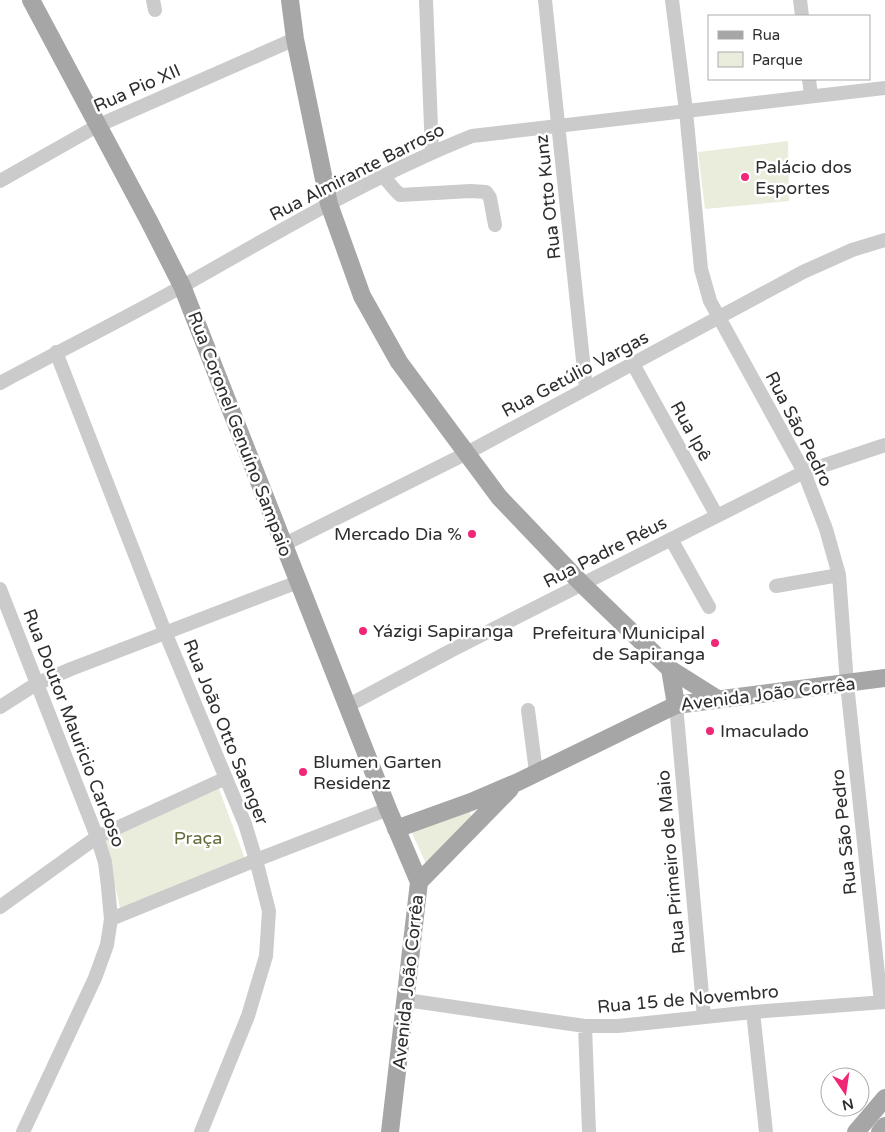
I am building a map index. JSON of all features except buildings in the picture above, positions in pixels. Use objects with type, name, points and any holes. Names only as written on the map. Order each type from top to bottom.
[{"type":"main road","name":"Rua Coronel Genuíno Sampaio","points":[[31,0],[182,286],[388,810],[419,882]]},
{"type":"main road","points":[[290,0],[295,39],[329,204],[362,296],[398,362],[499,497],[583,585],[670,669],[716,698]]},
{"type":"main road","points":[[670,669],[676,705]]},
{"type":"main road","name":"Avenida João Corrêa","points":[[396,829],[471,802],[518,782],[676,705],[716,698],[885,678]]},
{"type":"main road","name":"Avenida João Corrêa","points":[[390,1132],[419,882],[518,782]]},
{"type":"main road","points":[[471,802],[477,805],[481,818]]},
{"type":"main road","points":[[856,1132],[885,1098]]},
{"type":"street","points":[[426,0],[432,152]]},
{"type":"street","name":"Rua Otto Kunz","points":[[545,0],[586,389]]},
{"type":"street","name":"Rua São Pedro","points":[[672,0],[686,111],[701,269],[710,301],[804,472],[826,529],[839,575],[847,684],[883,1002]]},
{"type":"street","points":[[800,0],[802,15]]},
{"type":"street","name":"Rua Pio XII","points":[[0,181],[97,126],[295,39]]},
{"type":"street","points":[[809,80],[811,96]]},
{"type":"street","name":"Rua Almirante Barroso","points":[[0,383],[182,286],[329,204],[432,152],[472,136],[885,88]]},
{"type":"street","points":[[384,176],[400,195],[471,191],[486,192],[490,198],[495,225]]},
{"type":"street","name":"Rua Getúlio Vargas","points":[[283,545],[465,454],[803,272],[852,250],[885,240]]},
{"type":"street","name":"Rua João Otto Saenger","points":[[56,352],[165,632],[245,824],[269,911],[266,956],[248,1016],[201,1132]]},
{"type":"street","name":"Rua Ipê","points":[[633,364],[716,516]]},
{"type":"street","name":"Rua Padre Réus","points":[[347,706],[452,650],[804,472],[885,445]]},
{"type":"street","points":[[671,540],[709,606]]},
{"type":"street","points":[[776,586],[839,575]]},
{"type":"street","points":[[0,707],[36,684],[165,632],[298,582]]},
{"type":"street","name":"Rua Doutor Mauricio Cardoso","points":[[0,589],[97,837],[105,862],[111,919],[107,945],[95,978],[22,1132]]},
{"type":"street","name":"Rua Primeiro de Maio","points":[[676,705],[704,1016]]},
{"type":"street","points":[[528,710],[536,772]]},
{"type":"street","points":[[0,907],[97,837],[226,778]]},
{"type":"street","points":[[111,919],[256,860],[388,810]]},
{"type":"street","name":"Rua 15 de Novembro","points":[[406,1000],[585,1026],[618,1026],[704,1016],[883,1002]]},
{"type":"street","points":[[753,1012],[766,1132]]},
{"type":"street","points":[[585,1026],[589,1132]]},
{"type":"green space","name":"Palácio dos Esportes","points":[[788,141],[789,201],[705,209],[698,152]]},
{"type":"green space","name":"Praça","points":[[219,789],[245,859],[120,908],[105,840]]},
{"type":"green space","points":[[469,809],[472,819],[427,866],[412,833]]},
{"type":"place","name":"Palácio dos Esportes","points":[[745,177]]},
{"type":"place","name":"Mercado Dia %","points":[[472,534]]},
{"type":"place","name":"Yázigi Sapiranga","points":[[363,631]]},
{"type":"place","name":"Prefeitura Municipal de Sapiranga","points":[[715,643]]},
{"type":"place","name":"Imaculado","points":[[710,731]]},
{"type":"place","name":"Blumen Garten Residenz","points":[[303,772]]}]
